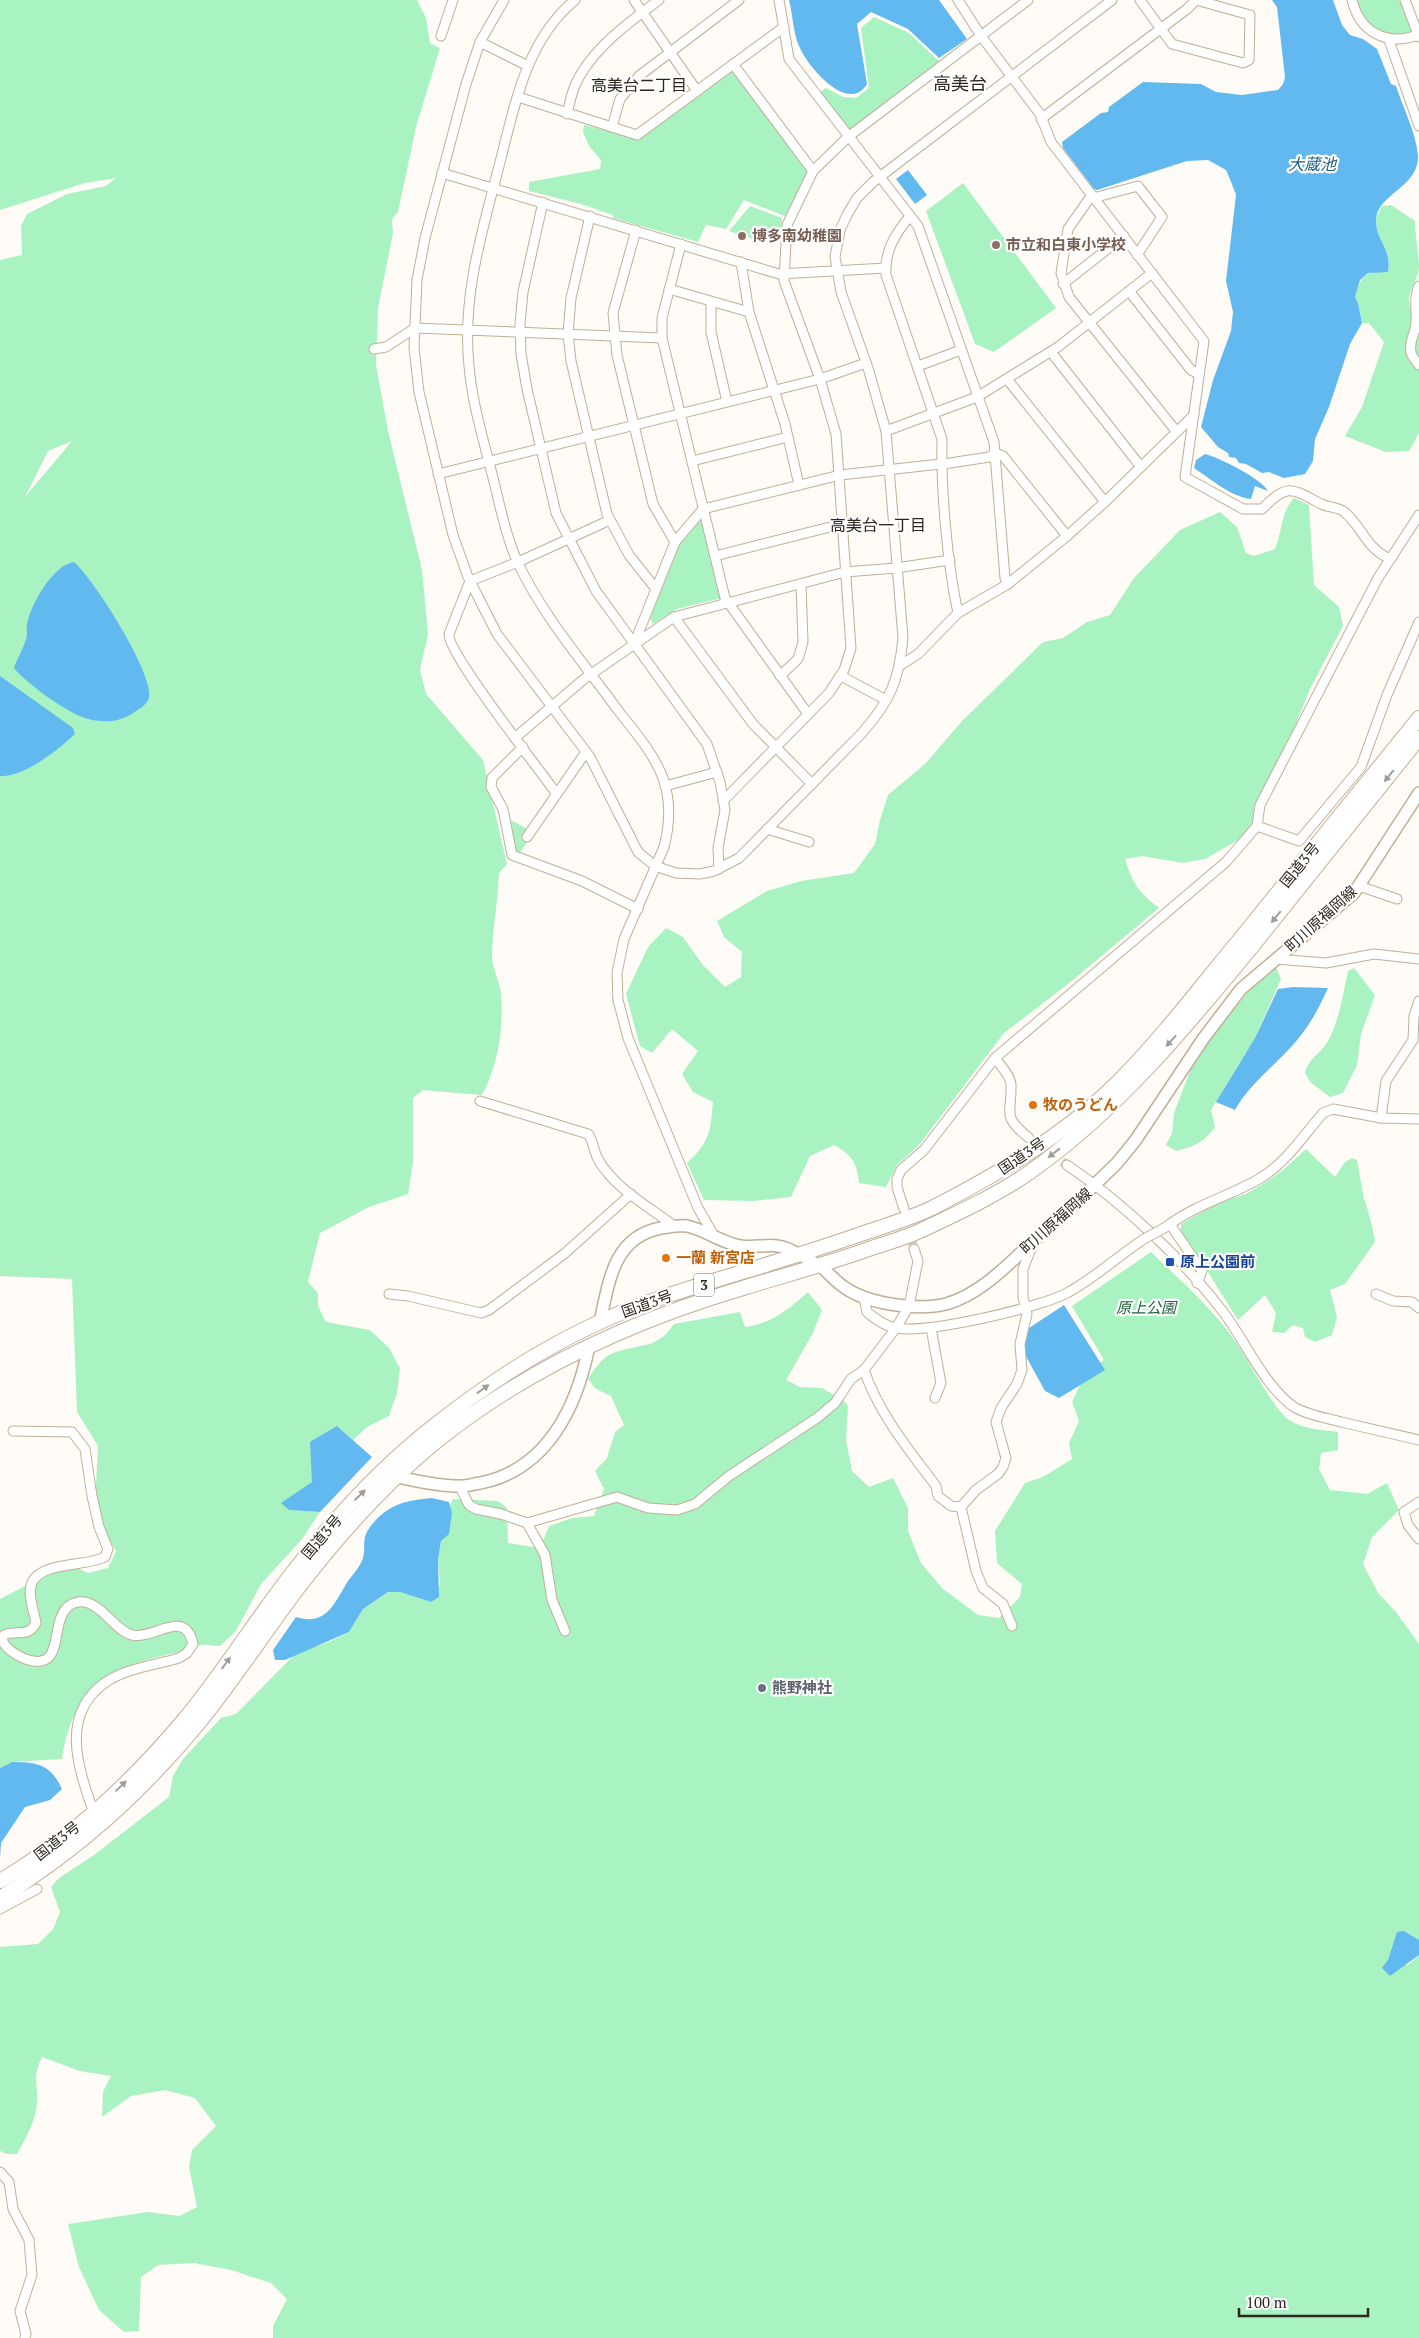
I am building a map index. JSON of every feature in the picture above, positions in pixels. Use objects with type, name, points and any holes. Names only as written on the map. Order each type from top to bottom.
[{"type":"highway","name":"国道3号","points":[[0,1881],[54,1846],[94,1812],[157,1750],[185,1718],[291,1574],[356,1497],[430,1428],[489,1384],[543,1351],[600,1322],[660,1298],[798,1255],[925,1211],[1006,1169],[1078,1118],[1118,1082],[1192,998],[1419,718]]},
{"type":"highway","name":"国道3号","points":[[0,1898],[36,1875],[99,1828],[135,1795],[200,1721],[332,1545],[431,1446],[496,1396],[589,1346],[691,1303],[820,1266],[915,1234],[971,1206],[1028,1174],[1093,1122],[1125,1092],[1215,992],[1419,738]]},
{"type":"main road","name":"町川原福岡線","points":[[600,1322],[616,1261],[626,1246],[640,1235],[674,1226],[686,1226],[713,1234],[735,1245],[754,1249],[776,1245],[820,1266],[844,1287],[864,1297],[909,1306],[946,1304],[970,1293],[1001,1270],[1035,1240],[1096,1184],[1131,1147],[1223,1012],[1241,989],[1343,904],[1359,886],[1419,793]]},
{"type":"main road","points":[[398,1477],[460,1487],[504,1476],[535,1458],[557,1433],[584,1371],[589,1346]]},
{"type":"street","points":[[441,36],[453,0]]},
{"type":"street","points":[[504,0],[480,42],[466,84],[425,238],[417,280],[415,328],[419,392],[453,535],[470,581],[496,634],[586,752],[600,774],[629,839],[638,852],[655,866],[676,873],[700,874],[719,869],[739,858],[862,733],[880,712],[901,665],[902,638],[886,430],[836,272],[835,257],[838,239],[847,215],[857,198],[879,177],[1112,0]]},
{"type":"street","points":[[575,0],[549,26],[528,66],[518,97],[475,255],[467,329],[469,365],[474,404],[518,562],[537,597],[652,756],[665,786],[669,814],[668,830],[664,847],[622,948],[617,973],[618,1000],[628,1038],[698,1208],[713,1234]]},
{"type":"street","points":[[634,0],[697,90]]},
{"type":"street","points":[[567,114],[575,86],[594,56],[622,27],[659,0]]},
{"type":"street","points":[[612,128],[620,99],[639,76],[739,0]]},
{"type":"street","points":[[779,0],[789,59],[918,226],[994,442],[1005,578],[1008,584]]},
{"type":"street","points":[[958,0],[981,36],[1042,119],[1051,142],[1204,341],[1185,477],[1243,509],[1262,509],[1276,494],[1300,491],[1322,504],[1343,511],[1372,548],[1388,558],[1392,557]]},
{"type":"street","points":[[1042,119],[1161,29],[1196,0],[1250,15],[1249,60],[1243,63],[1172,44],[1161,29],[1140,0]]},
{"type":"street","points":[[1352,0],[1360,23],[1389,40],[1419,36],[1415,14],[1405,0]]},
{"type":"street","points":[[723,801],[829,693],[841,676],[851,648],[836,434],[820,379],[784,281],[788,225],[813,172],[848,136],[981,36],[1022,2]]},
{"type":"street","points":[[518,97],[612,128],[637,134],[784,27]]},
{"type":"street","points":[[1389,40],[1419,126]]},
{"type":"street","points":[[480,42],[528,66]]},
{"type":"street","points":[[733,64],[813,172]]},
{"type":"street","points":[[442,173],[785,274],[886,268]]},
{"type":"street","points":[[1137,255],[1162,217],[1138,186],[1089,199],[1068,229],[1061,272],[1069,297],[1176,431]]},
{"type":"street","points":[[543,202],[523,292],[520,332],[527,389],[556,513],[596,591],[698,729],[707,744],[717,772],[725,810],[718,848],[719,869]]},
{"type":"street","points":[[590,216],[571,298],[568,334],[571,361],[588,437],[610,520],[629,555],[656,589]]},
{"type":"street","points":[[910,216],[893,237],[886,268],[942,439],[942,462],[950,560],[958,613]]},
{"type":"street","points":[[636,230],[613,313],[615,336],[633,426],[653,504],[675,542]]},
{"type":"street","points":[[1064,284],[1124,236]]},
{"type":"street","points":[[681,244],[662,318],[662,338],[727,602],[808,714]]},
{"type":"street","points":[[741,262],[749,312],[788,437],[800,485]]},
{"type":"street","points":[[886,430],[977,397],[1051,352],[1152,273]]},
{"type":"street","points":[[1419,286],[1415,298],[1416,328],[1412,337],[1410,354],[1419,365]]},
{"type":"street","points":[[669,289],[749,312]]},
{"type":"street","points":[[1129,291],[1191,370],[1199,374]]},
{"type":"street","points":[[711,302],[711,332],[727,402]]},
{"type":"street","points":[[374,350],[386,346],[415,328],[662,338]]},
{"type":"street","points":[[918,366],[961,350]]},
{"type":"street","points":[[1051,352],[1140,467]]},
{"type":"street","points":[[438,474],[820,379],[866,363]]},
{"type":"street","points":[[1007,379],[1105,502]]},
{"type":"street","points":[[901,665],[918,654],[958,613],[1008,584],[1067,536],[1194,416]]},
{"type":"street","points":[[692,462],[788,437]]},
{"type":"street","points":[[634,644],[675,542],[703,509],[840,475],[889,471],[942,462],[989,457],[995,453]]},
{"type":"street","points":[[995,453],[1003,456],[1067,536]]},
{"type":"street","points":[[904,1209],[897,1187],[897,1179],[901,1170],[924,1150],[995,1058],[1226,862],[1257,826],[1260,806],[1365,602],[1419,514]]},
{"type":"street","points":[[556,793],[464,666],[450,642],[449,634],[470,581],[518,562],[568,537],[610,520]]},
{"type":"street","points":[[715,556],[842,524]]},
{"type":"street","points":[[516,737],[550,706],[592,674],[674,617],[845,572],[896,568],[950,560]]},
{"type":"street","points":[[780,676],[798,659],[803,642],[801,584]]},
{"type":"street","points":[[674,617],[753,724],[812,784]]},
{"type":"street","points":[[1257,826],[1299,841],[1361,767],[1386,695],[1419,622]]},
{"type":"street","points":[[841,676],[886,700]]},
{"type":"street","points":[[523,747],[492,778],[491,787],[503,808],[512,856],[582,881],[638,909]]},
{"type":"street","points":[[527,837],[586,752]]},
{"type":"street","points":[[665,786],[717,772]]},
{"type":"street","points":[[768,829],[809,842]]},
{"type":"street","points":[[1359,886],[1397,900]]},
{"type":"street","points":[[1276,958],[1326,963],[1374,954],[1419,959]]},
{"type":"street","points":[[1380,1118],[1386,1080],[1413,1040],[1414,1016],[1419,1001]]},
{"type":"street","points":[[995,1058],[1011,1083],[1008,1107],[1012,1124],[1029,1138]]},
{"type":"street","points":[[480,1101],[588,1134],[593,1141],[597,1158],[631,1194],[674,1226]]},
{"type":"street","points":[[864,1297],[866,1312],[879,1322],[896,1328],[931,1328],[1026,1308],[1065,1294],[1144,1239],[1210,1200],[1261,1178],[1278,1165],[1323,1113],[1333,1109],[1380,1118],[1419,1119]]},
{"type":"street","points":[[1067,1164],[1096,1184],[1147,1229],[1223,1312],[1281,1395],[1295,1407],[1332,1420],[1419,1440]]},
{"type":"street","points":[[389,1294],[408,1296],[481,1313],[489,1310],[564,1254],[631,1194]]},
{"type":"street","points":[[1168,1225],[1202,1271],[1197,1283]]},
{"type":"street","points":[[961,1507],[976,1490],[1003,1467],[1006,1458],[996,1422],[1000,1408],[1017,1384],[1022,1370],[1020,1344],[1027,1314],[1023,1298],[1023,1269],[1035,1240]]},
{"type":"street","points":[[460,1487],[469,1505],[476,1509],[501,1514],[527,1523],[617,1497],[648,1508],[677,1510],[695,1504],[729,1476],[817,1418],[835,1403],[851,1379],[864,1370],[896,1328],[909,1306],[918,1261],[914,1249]]},
{"type":"street","points":[[1376,1294],[1392,1301],[1412,1302],[1419,1308]]},
{"type":"street","points":[[931,1328],[941,1383],[935,1398]]},
{"type":"street","points":[[864,1370],[868,1385],[892,1427],[936,1486],[938,1496],[951,1506],[961,1507]]},
{"type":"street","points":[[13,1431],[72,1432],[85,1449],[99,1528],[108,1549],[105,1557],[95,1562],[54,1567],[36,1578],[32,1583],[30,1595],[36,1623],[32,1630],[25,1634],[10,1632],[4,1635],[2,1640],[5,1647],[24,1658],[38,1662],[46,1660],[52,1654],[62,1612],[68,1606],[84,1602],[92,1605],[132,1635],[148,1634],[179,1626],[186,1629],[193,1644],[187,1653],[179,1658],[121,1675],[106,1682],[93,1694],[84,1708],[76,1726],[75,1740],[86,1791],[99,1828]]},
{"type":"street","points":[[1419,1502],[1404,1512],[1408,1525],[1419,1538]]},
{"type":"street","points":[[961,1507],[976,1571],[983,1588],[1003,1604],[1012,1626]]},
{"type":"street","points":[[527,1523],[545,1555],[552,1600],[565,1631]]},
{"type":"street","points":[[0,1909],[37,1889]]},
{"type":"street","points":[[0,2172],[9,2182],[14,2209],[26,2244],[32,2275],[20,2311],[25,2338]]},
{"type":"green space","points":[[0,0],[417,0],[426,18],[430,43],[440,48],[416,127],[398,212],[392,219],[393,233],[378,308],[376,365],[388,431],[422,570],[428,634],[420,670],[426,694],[483,760],[507,864],[499,873],[492,953],[501,994],[501,1033],[496,1059],[488,1084],[482,1095],[423,1090],[413,1098],[413,1162],[408,1194],[369,1207],[320,1233],[308,1282],[318,1293],[318,1306],[326,1322],[370,1330],[389,1348],[400,1368],[397,1393],[389,1416],[367,1427],[353,1440],[337,1426],[312,1482],[289,1510],[320,1512],[302,1539],[261,1584],[236,1631],[220,1646],[198,1646],[131,1665],[113,1674],[85,1698],[75,1714],[67,1735],[62,1759],[12,1762],[0,1768],[0,1599],[54,1571],[78,1568],[88,1573],[108,1568],[116,1551],[103,1529],[95,1505],[98,1446],[77,1412],[72,1279],[0,1276],[0,260],[22,255],[21,226],[27,214],[67,194],[106,186],[116,178],[85,183],[0,210]],"holes":[[[72,441],[25,497],[48,451]]]},
{"type":"green space","points":[[1357,0],[1401,0],[1414,33],[1394,35],[1378,30],[1366,18]]},
{"type":"green space","points":[[874,17],[909,33],[940,62],[850,130],[820,92],[826,88],[843,97],[856,98],[869,88],[861,28]]},
{"type":"green space","points":[[733,70],[808,172],[787,217],[744,200],[726,229],[706,225],[698,242],[613,218],[613,215],[581,204],[529,191],[529,182],[600,169],[601,160],[589,146],[583,132],[584,125],[639,138]]},
{"type":"green space","points":[[963,183],[1056,308],[994,352],[975,344],[926,211]]},
{"type":"green space","points":[[1391,205],[1415,221],[1419,268],[1410,293],[1409,303],[1411,309],[1419,307],[1419,433],[1409,451],[1386,452],[1345,436],[1362,407],[1384,342],[1369,323],[1362,323],[1355,297],[1359,284],[1365,276],[1374,272],[1388,272],[1388,256],[1378,234],[1376,221],[1382,206]]},
{"type":"green space","points":[[750,206],[782,218],[781,236],[763,230],[760,241],[729,231]]},
{"type":"green space","points":[[1294,498],[1309,505],[1314,585],[1339,607],[1343,626],[1310,689],[1252,832],[1205,859],[1183,863],[1142,856],[1125,859],[1138,887],[1146,898],[1159,908],[1068,984],[1004,1033],[919,1145],[897,1165],[886,1187],[859,1183],[855,1164],[845,1152],[834,1145],[810,1156],[791,1197],[753,1201],[704,1200],[687,1163],[695,1156],[708,1136],[713,1102],[693,1092],[682,1074],[698,1051],[672,1029],[652,1053],[640,1046],[626,994],[648,947],[666,928],[683,937],[703,965],[725,987],[741,977],[742,952],[724,937],[717,921],[767,891],[801,881],[854,873],[875,844],[888,795],[926,763],[962,721],[1043,642],[1063,638],[1087,622],[1110,615],[1134,578],[1180,530],[1220,512],[1237,527],[1246,553],[1254,556],[1275,549],[1286,510]]},
{"type":"green space","points":[[699,520],[702,521],[721,598],[677,609],[653,624],[650,618],[681,540]]},
{"type":"green space","points":[[511,820],[527,829],[521,838],[527,842],[520,853],[515,852]]},
{"type":"green space","points":[[1276,967],[1281,979],[1255,1038],[1211,1110],[1215,1127],[1207,1137],[1198,1143],[1176,1151],[1166,1145],[1172,1133],[1174,1113],[1195,1058],[1256,982]]},
{"type":"green space","points":[[1354,968],[1375,995],[1361,1034],[1357,1065],[1343,1093],[1330,1097],[1310,1082],[1305,1073],[1309,1063],[1326,1044],[1333,1031],[1341,1006],[1348,971]]},
{"type":"green space","points":[[1306,1149],[1335,1177],[1345,1162],[1352,1158],[1357,1160],[1364,1199],[1375,1242],[1345,1284],[1330,1290],[1337,1317],[1332,1335],[1315,1342],[1305,1337],[1303,1328],[1293,1325],[1284,1333],[1272,1332],[1276,1313],[1265,1295],[1238,1320],[1189,1242],[1181,1234],[1181,1224],[1218,1203],[1246,1194],[1266,1182],[1282,1171]]},
{"type":"green space","name":"原上公園","points":[[1151,1252],[1194,1293],[1224,1326],[1275,1405],[1289,1420],[1313,1429],[1338,1432],[1338,1450],[1321,1453],[1319,1469],[1330,1490],[1367,1494],[1387,1483],[1399,1510],[1372,1537],[1363,1564],[1378,1593],[1396,1612],[1419,1644],[1419,1940],[1404,1931],[1397,1933],[1388,1960],[1408,1965],[1419,1955],[1419,2338],[273,2338],[273,2326],[287,2299],[271,2283],[231,2270],[194,2263],[158,2265],[141,2277],[139,2331],[124,2332],[99,2310],[79,2267],[68,2224],[148,2212],[179,2216],[197,2207],[189,2167],[192,2150],[216,2126],[195,2098],[165,2090],[131,2096],[102,2117],[103,2092],[111,2076],[80,2071],[42,2057],[36,2075],[37,2103],[30,2130],[17,2154],[7,2154],[0,2151],[0,1947],[38,1944],[53,1929],[60,1912],[51,1887],[59,1878],[94,1855],[169,1797],[173,1776],[183,1759],[221,1718],[236,1714],[296,1653],[329,1642],[349,1632],[363,1609],[388,1592],[400,1592],[431,1602],[440,1584],[438,1560],[441,1541],[451,1524],[450,1506],[453,1499],[498,1501],[507,1508],[508,1543],[540,1548],[549,1526],[572,1518],[594,1516],[604,1489],[595,1471],[607,1458],[615,1432],[624,1425],[611,1396],[596,1389],[588,1379],[594,1369],[609,1355],[652,1343],[667,1333],[674,1324],[740,1312],[745,1327],[763,1323],[779,1315],[808,1292],[822,1310],[813,1333],[786,1380],[800,1387],[822,1388],[843,1400],[848,1406],[846,1441],[852,1471],[869,1487],[893,1478],[908,1508],[908,1531],[921,1563],[942,1588],[978,1615],[999,1618],[1020,1597],[1022,1584],[997,1563],[995,1531],[1025,1483],[1043,1477],[1072,1459],[1069,1443],[1079,1421],[1072,1402],[1086,1372],[1104,1360],[1072,1306]]},
{"type":"water","points":[[789,0],[939,0],[967,39],[939,58],[908,29],[871,12],[857,24],[867,84],[859,92],[850,94],[841,91],[821,77],[806,58],[796,38]]},
{"type":"water","name":"大蔵池","points":[[1272,0],[1333,0],[1342,25],[1350,35],[1363,39],[1377,49],[1391,84],[1396,86],[1412,129],[1418,156],[1412,176],[1383,204],[1378,212],[1376,221],[1378,234],[1388,257],[1388,272],[1368,273],[1360,280],[1355,297],[1362,323],[1350,344],[1329,407],[1315,439],[1313,461],[1305,474],[1284,478],[1269,472],[1262,473],[1246,464],[1239,463],[1236,458],[1229,457],[1228,453],[1218,447],[1201,427],[1213,380],[1231,331],[1233,312],[1226,281],[1236,195],[1226,170],[1208,160],[1187,161],[1097,190],[1094,189],[1063,148],[1062,142],[1101,113],[1108,112],[1109,107],[1143,82],[1201,84],[1216,92],[1242,95],[1278,90],[1283,84],[1285,77],[1277,7]]},
{"type":"water","points":[[908,170],[927,195],[915,204],[896,179]]},
{"type":"water","points":[[1205,454],[1230,464],[1249,475],[1268,491],[1255,486],[1251,499],[1229,491],[1194,468],[1196,460]]},
{"type":"water","points":[[74,562],[95,587],[121,627],[133,649],[148,686],[149,698],[146,704],[125,718],[99,721],[77,715],[47,696],[27,681],[14,668],[27,636],[29,616],[38,596],[58,570]]},
{"type":"water","points":[[0,676],[73,728],[75,734],[30,768],[0,776]]},
{"type":"water","points":[[1293,987],[1328,988],[1303,1033],[1254,1085],[1235,1110],[1216,1102],[1255,1038],[1278,989]]},
{"type":"water","points":[[1064,1305],[1105,1370],[1059,1398],[1045,1391],[1022,1349],[1029,1328]]},
{"type":"water","points":[[337,1426],[372,1457],[320,1512],[289,1510],[281,1503],[312,1482],[310,1442]]},
{"type":"water","points":[[432,1498],[449,1502],[452,1513],[449,1534],[441,1541],[438,1560],[439,1597],[431,1602],[400,1592],[388,1592],[363,1609],[349,1632],[285,1660],[275,1660],[273,1650],[296,1617],[314,1619],[332,1607],[362,1561],[366,1533],[374,1522],[394,1506],[415,1500]]},
{"type":"water","points":[[12,1762],[43,1766],[58,1781],[62,1789],[50,1800],[25,1807],[1,1843],[0,1858],[0,1768]]},
{"type":"water","points":[[1404,1931],[1419,1940],[1419,1955],[1390,1976],[1382,1968],[1388,1960],[1397,1932]]},
{"type":"tunnel","points":[[1029,1138],[1067,1165]]},
{"type":"tunnel","points":[[905,1216],[914,1249]]},
{"type":"place","name":"博多南幼稚園","points":[[742,236]]},
{"type":"place","name":"市立和白東小学校","points":[[996,245]]},
{"type":"place","name":"牧のうどん","points":[[1033,1105]]},
{"type":"place","name":"一蘭 新宮店","points":[[666,1258]]},
{"type":"place","name":"原上公園前","points":[[1170,1262]]},
{"type":"place","name":"熊野神社","points":[[762,1688]]},
{"type":"district","name":"高美台","points":[[960,84]]},
{"type":"district","name":"高美台二丁目","points":[[639,85]]},
{"type":"district","name":"高美台一丁目","points":[[878,525]]}]
